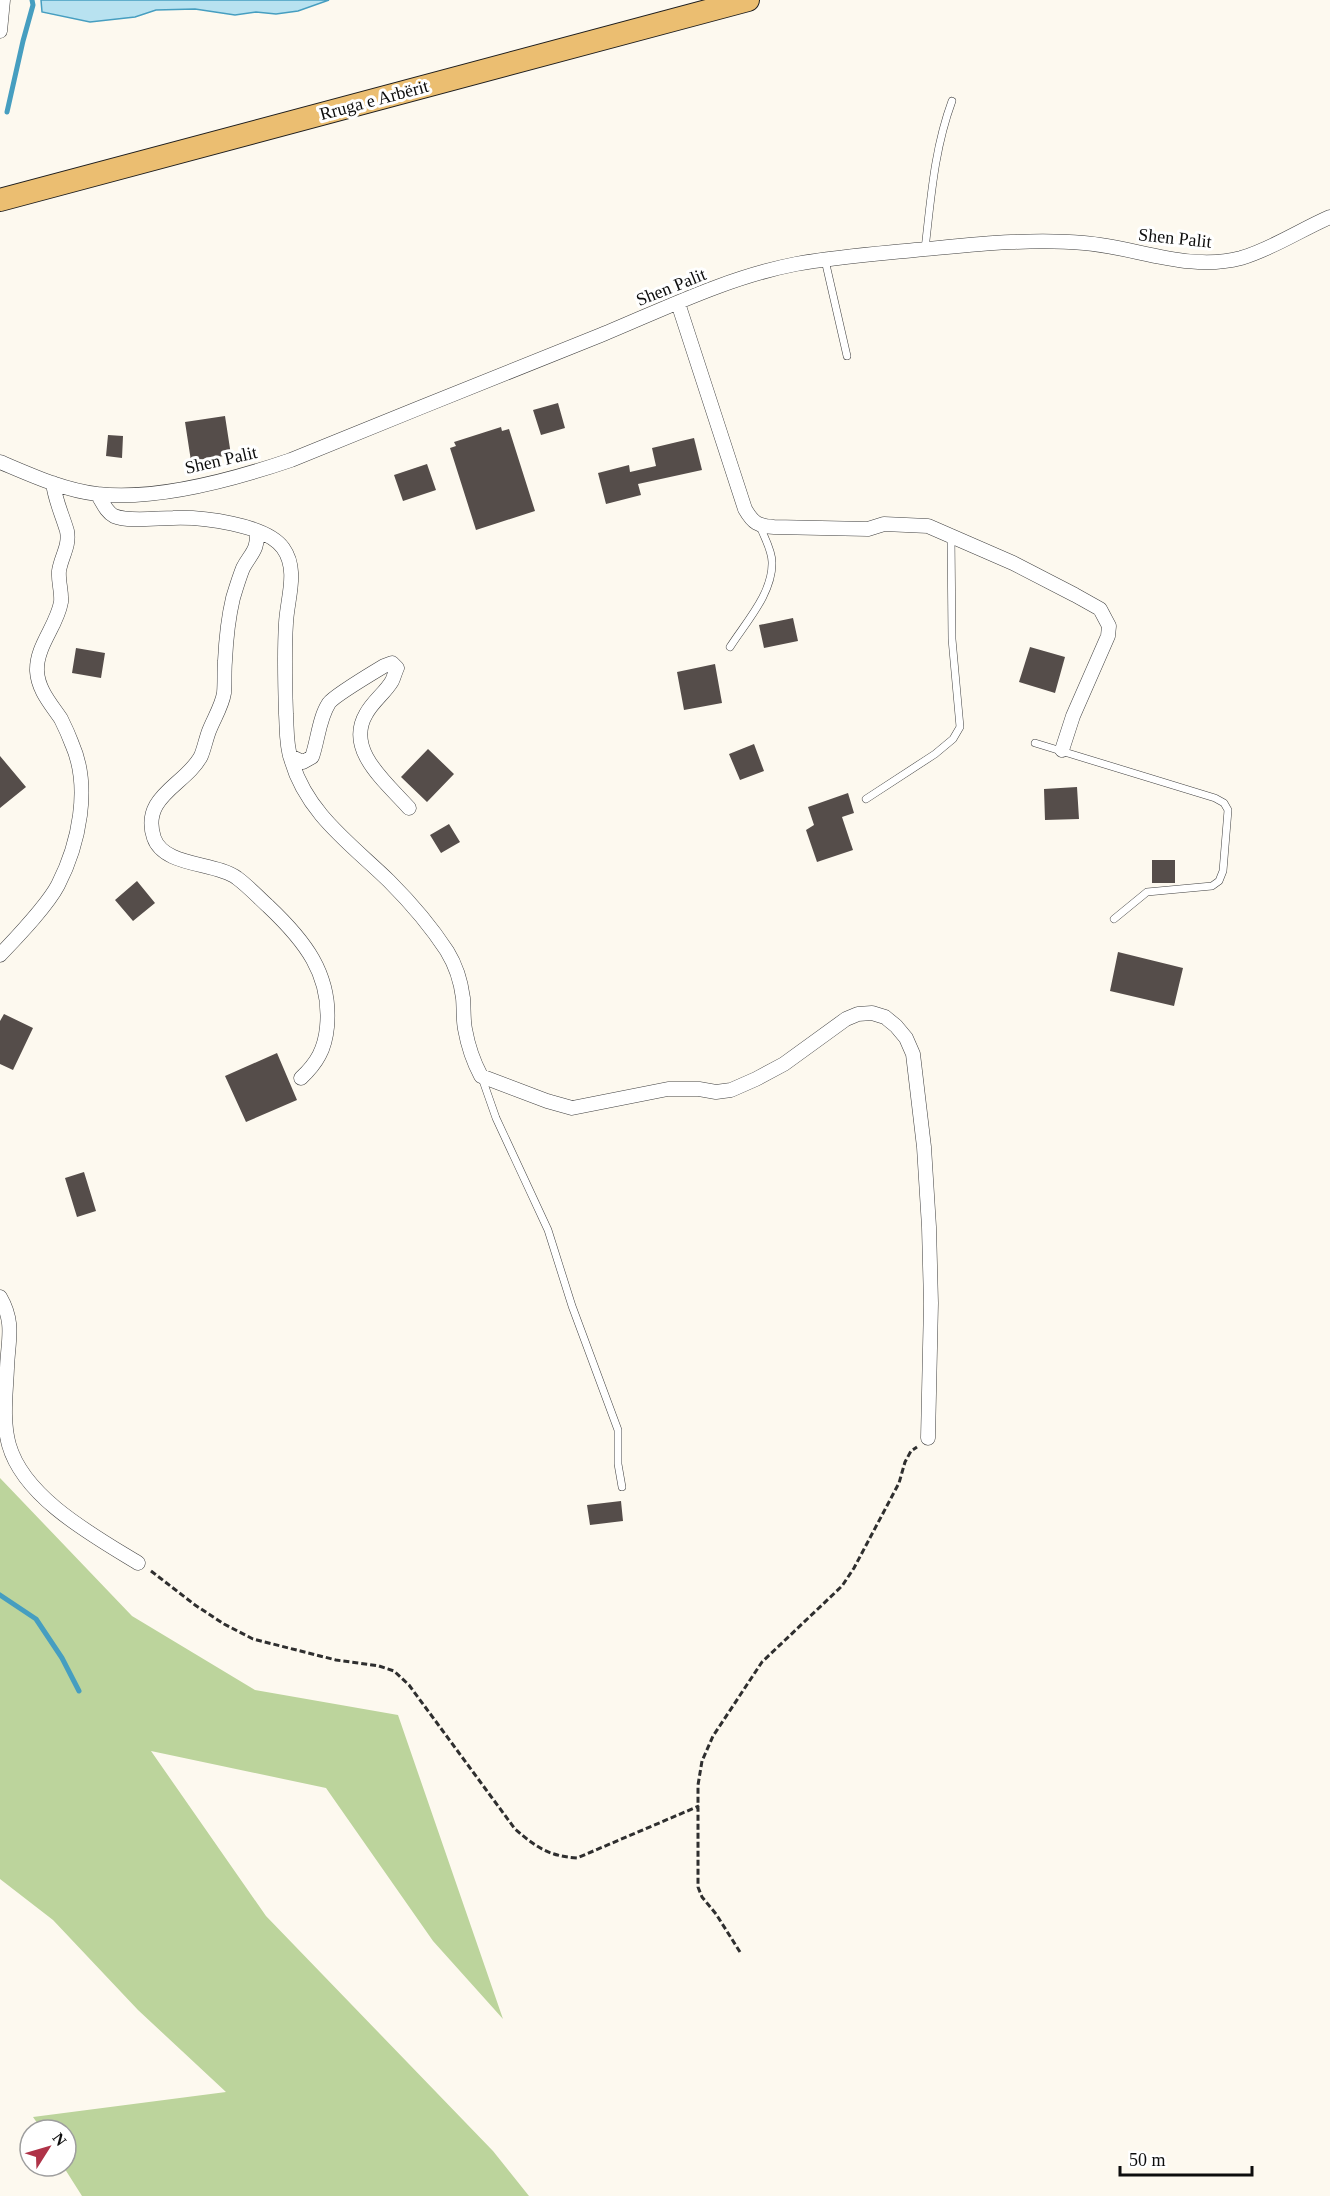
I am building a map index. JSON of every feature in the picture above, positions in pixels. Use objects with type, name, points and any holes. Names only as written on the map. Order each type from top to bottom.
[{"type":"main road","name":"Rruga e Arbërit","points":[[4,198],[748,0]]},
{"type":"street","points":[[0,30],[3,4]]},
{"type":"street","name":"Shen Palit","points":[[0,462],[48,481],[98,494],[151,492],[210,484],[291,460],[678,303],[763,272],[825,260],[1030,241],[1086,243],[1160,257],[1208,262],[1240,258],[1269,247],[1330,217]]},
{"type":"street","points":[[678,303],[745,509],[752,521],[760,526],[868,529],[884,524],[928,525],[1034,573],[1100,609],[1109,626],[1107,636],[1073,716],[1062,750]]},
{"type":"street","points":[[0,955],[32,920],[58,885],[78,828],[81,803],[79,762],[62,721],[39,683],[37,670],[38,657],[57,616],[61,600],[60,570],[68,544],[67,532],[48,481]]},
{"type":"street","points":[[98,494],[107,510],[113,515],[212,520],[257,531],[277,540],[285,550],[292,576],[286,622],[284,668],[290,756],[297,777],[309,800],[322,816],[413,906],[448,954],[458,974],[463,997],[464,1027],[469,1047],[481,1076],[572,1108],[668,1089],[699,1089],[716,1092],[731,1090],[784,1064],[846,1019],[858,1014],[885,1017],[896,1026],[906,1038],[913,1054],[923,1137],[931,1303],[928,1438]]},
{"type":"street","points":[[257,531],[258,544],[238,580],[228,622],[222,703],[214,717],[201,756],[160,800],[154,811],[152,826],[154,840],[162,849],[173,857],[226,871],[237,878],[292,929],[304,944],[317,967],[325,988],[328,1013],[326,1034],[315,1065],[301,1078]]},
{"type":"street","points":[[290,756],[303,762],[312,757],[329,702],[392,663],[397,668],[393,679],[366,713],[359,726],[360,743],[364,754],[409,808]]},
{"type":"street","points":[[0,1297],[8,1311],[10,1331],[5,1417],[9,1446],[20,1470],[48,1503],[138,1563]]},
{"type":"lane","points":[[925,249],[935,163],[941,131],[952,101]]},
{"type":"lane","points":[[825,260],[847,356]]},
{"type":"lane","points":[[730,647],[762,597],[771,577],[772,560],[760,526]]},
{"type":"lane","points":[[866,799],[953,740],[960,727],[952,639],[951,536]]},
{"type":"lane","points":[[1035,743],[1215,798],[1224,803],[1228,810],[1223,871],[1219,881],[1212,886],[1148,892],[1114,919]]},
{"type":"lane","points":[[481,1076],[495,1118],[548,1230],[572,1306],[618,1430],[618,1464],[622,1487]]},
{"type":"path","points":[[740,1952],[716,1914],[702,1897],[698,1887],[698,1785],[702,1761],[713,1736],[762,1662],[842,1586],[899,1483],[908,1457],[928,1438]]},
{"type":"path","points":[[138,1563],[224,1624],[253,1639],[336,1660],[379,1666],[394,1671],[409,1685],[515,1829],[536,1848],[559,1857],[577,1858],[699,1806]]},
{"type":"green space","points":[[0,1478],[132,1616],[255,1690],[398,1715],[503,2019],[433,1941],[326,1788],[151,1751],[266,1916],[493,2151],[529,2196],[82,2196],[71,2178],[78,2178],[78,2118],[33,2117],[226,2092],[138,2010],[53,1920],[0,1879]]},
{"type":"water","points":[[41,0],[329,0],[298,11],[276,14],[256,12],[235,15],[195,9],[156,10],[135,17],[90,22],[42,12]]},
{"type":"building","points":[[558,403],[565,428],[541,435],[533,410]]},
{"type":"building","points":[[225,416],[231,455],[191,461],[185,422]]},
{"type":"building","points":[[501,427],[502,431],[509,429],[535,511],[476,530],[450,448],[456,446],[454,442]]},
{"type":"building","points":[[108,435],[123,436],[122,458],[106,456]]},
{"type":"building","points":[[694,438],[702,470],[638,484],[641,495],[606,504],[598,473],[629,465],[630,472],[656,466],[652,448]]},
{"type":"building","points":[[427,464],[436,490],[403,501],[394,475]]},
{"type":"building","points":[[793,618],[798,641],[764,648],[759,625]]},
{"type":"building","points":[[1030,647],[1065,657],[1055,693],[1019,682]]},
{"type":"building","points":[[76,648],[105,653],[101,678],[72,673]]},
{"type":"building","points":[[715,664],[722,703],[684,710],[677,672]]},
{"type":"building","points":[[754,744],[764,771],[740,780],[729,754]]},
{"type":"building","points":[[428,749],[454,774],[427,802],[401,777]]},
{"type":"building","points":[[0,756],[26,787],[0,808]]},
{"type":"building","points":[[1077,787],[1079,819],[1045,820],[1044,789]]},
{"type":"building","points":[[848,793],[854,813],[842,817],[853,850],[817,862],[806,830],[814,825],[808,807]]},
{"type":"building","points":[[449,824],[460,842],[441,853],[430,835]]},
{"type":"building","points":[[1152,860],[1175,860],[1175,883],[1152,883]]},
{"type":"building","points":[[137,881],[155,903],[133,921],[115,900]]},
{"type":"building","points":[[1118,952],[1183,968],[1174,1006],[1110,991]]},
{"type":"building","points":[[4,1014],[33,1028],[13,1070],[0,1064],[0,1021]]},
{"type":"building","points":[[277,1053],[297,1100],[246,1122],[225,1076]]},
{"type":"building","points":[[84,1172],[96,1211],[77,1217],[65,1178]]},
{"type":"building","points":[[621,1501],[623,1521],[590,1525],[587,1505]]},
{"type":"waterway","points":[[7,112],[33,5],[32,0]]},
{"type":"waterway","points":[[0,1595],[36,1619],[62,1658],[79,1691]]}]
